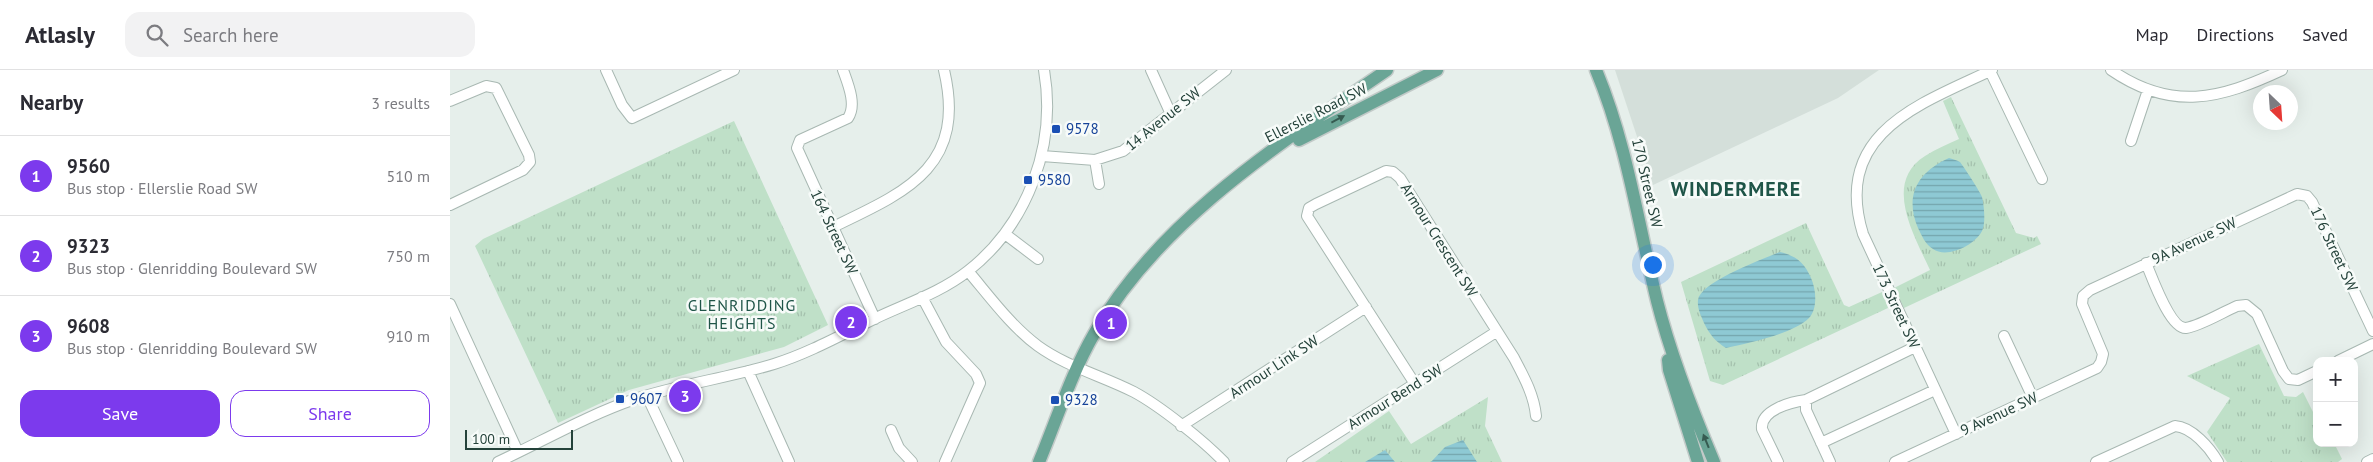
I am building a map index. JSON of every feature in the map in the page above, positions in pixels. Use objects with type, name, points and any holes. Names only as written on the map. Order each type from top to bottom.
[{"type":"main road","name":"Ellerslie Road SW","points":[[1039,462],[1078,367],[1095,333],[1116,301],[1160,247],[1208,200],[1386,70]]},
{"type":"main road","name":"Ellerslie Road SW","points":[[1264,158],[1437,70]]},
{"type":"main road","name":"170 Street SW","points":[[1596,70],[1612,112],[1627,164],[1666,335],[1714,462]]},
{"type":"main road","name":"170 Street SW","points":[[1666,335],[1669,370],[1698,462]]},
{"type":"street","points":[[606,70],[622,105],[632,118],[734,70]]},
{"type":"street","name":"164 Street SW","points":[[843,70],[852,105],[852,113],[848,118],[804,138],[797,144],[799,156],[875,319]]},
{"type":"street","points":[[832,227],[884,203],[915,183],[930,167],[946,132],[948,123],[949,98],[944,70]]},
{"type":"street","points":[[498,462],[620,405],[647,396],[748,371],[798,355],[922,297],[968,271],[1005,234],[1030,192],[1042,156],[1048,108],[1044,70]]},
{"type":"street","points":[[1151,70],[1170,112]]},
{"type":"street","name":"14 Avenue SW","points":[[1042,156],[1095,160],[1123,151],[1170,112],[1226,70]]},
{"type":"street","points":[[1991,70],[2042,179]]},
{"type":"street","name":"173 Street SW","points":[[1956,434],[1862,234],[1857,202],[1860,174],[1876,140],[1896,119],[1926,100],[1991,70]]},
{"type":"street","points":[[2111,70],[2133,85],[2176,97],[2202,96],[2249,86],[2282,70]]},
{"type":"street","points":[[450,101],[478,88],[491,86],[499,92],[529,155],[528,166],[450,205]]},
{"type":"street","points":[[2131,141],[2148,90]]},
{"type":"street","points":[[1095,160],[1100,184]]},
{"type":"street","name":"Armour Crescent SW","points":[[1415,384],[1314,230],[1307,216],[1309,208],[1378,174],[1393,172],[1400,178],[1529,388],[1535,402],[1536,416]]},
{"type":"street","name":"9A Avenue SW","points":[[2102,362],[2102,350],[2083,308],[2083,296],[2090,290],[2293,195],[2306,196]]},
{"type":"street","name":"176 Street SW","points":[[2306,196],[2312,202],[2373,330]]},
{"type":"street","points":[[1005,234],[1038,259]]},
{"type":"street","points":[[2146,263],[2171,318],[2182,328],[2187,328],[2237,306],[2246,304],[2257,314],[2286,376],[2292,381],[2313,373]]},
{"type":"street","points":[[968,271],[1017,328],[1038,346],[1078,367],[1136,393],[1181,426],[1224,462]]},
{"type":"street","points":[[922,297],[946,342],[979,378],[979,386],[945,462]]},
{"type":"street","points":[[450,304],[518,452]]},
{"type":"street","name":"Armour Link SW","points":[[1181,426],[1366,307]]},
{"type":"street","name":"Armour Bend SW","points":[[1292,462],[1496,332]]},
{"type":"street","points":[[2004,336],[2033,398]]},
{"type":"street","points":[[2346,357],[2373,344]]},
{"type":"street","points":[[1778,462],[1762,429],[1763,419],[1795,401],[1806,400],[1915,347]]},
{"type":"street","name":"9 Avenue SW","points":[[1894,462],[2093,370],[2102,362]]},
{"type":"street","points":[[748,371],[790,462]]},
{"type":"street","points":[[1821,443],[1935,390]]},
{"type":"street","points":[[647,396],[678,462]]},
{"type":"street","points":[[1806,400],[1806,410],[1830,462]]},
{"type":"street","points":[[2096,462],[2176,426],[2200,440],[2208,447],[2218,462]]},
{"type":"street","points":[[891,430],[899,448],[912,462]]},
{"type":"street","points":[[2367,462],[2373,459]]},
{"type":"shaded area","points":[[1615,70],[1879,70],[1838,98],[1653,185]]},
{"type":"green space","points":[[1951,97],[2016,233],[2034,238],[2037,236],[2041,244],[1904,308],[1894,288],[1930,270],[1910,227],[1904,195],[1906,181],[1912,167],[1925,156],[1959,139],[1943,101]]},
{"type":"green space","points":[[734,121],[828,325],[784,347],[629,390],[558,423],[475,246],[483,239]]},
{"type":"green space","points":[[1806,223],[1844,305],[1849,307],[1882,292],[1888,308],[1723,385],[1710,381],[1681,282]]},
{"type":"green space","points":[[2259,344],[2284,396],[2296,397],[2303,392],[2313,412],[2313,447],[2336,447],[2342,459],[2338,462],[2227,462],[2207,432],[2230,398],[2187,376]]},
{"type":"green space","points":[[1488,397],[1485,426],[1502,462],[1315,462],[1389,411],[1411,444]]},
{"type":"water","points":[[1949,158],[1960,162],[1978,190],[1983,200],[1984,219],[1982,231],[1973,241],[1960,249],[1939,252],[1930,247],[1922,237],[1914,216],[1913,195],[1922,178],[1929,170]]},
{"type":"water","points":[[1780,252],[1799,260],[1808,272],[1813,282],[1815,293],[1815,304],[1812,314],[1802,324],[1782,333],[1758,341],[1726,348],[1713,337],[1704,323],[1698,306],[1701,293],[1733,272]]},
{"type":"water","points":[[1463,440],[1477,462],[1431,462],[1445,447]]},
{"type":"water","points":[[1385,450],[1395,462],[1365,462]]},
{"type":"place","name":"9578","points":[[1056,129]]},
{"type":"place","name":"9580","points":[[1028,180]]},
{"type":"place","name":"9323","points":[[851,322]]},
{"type":"place","name":"9560","points":[[1111,323]]},
{"type":"place","name":"9608","points":[[685,396]]},
{"type":"place","name":"9607","points":[[620,399]]},
{"type":"place","name":"9328","points":[[1055,400]]},
{"type":"district","name":"WINDERMERE","points":[[1736,189]]},
{"type":"district","name":"GLENRIDDING HEIGHTS","points":[[742,314]]}]
